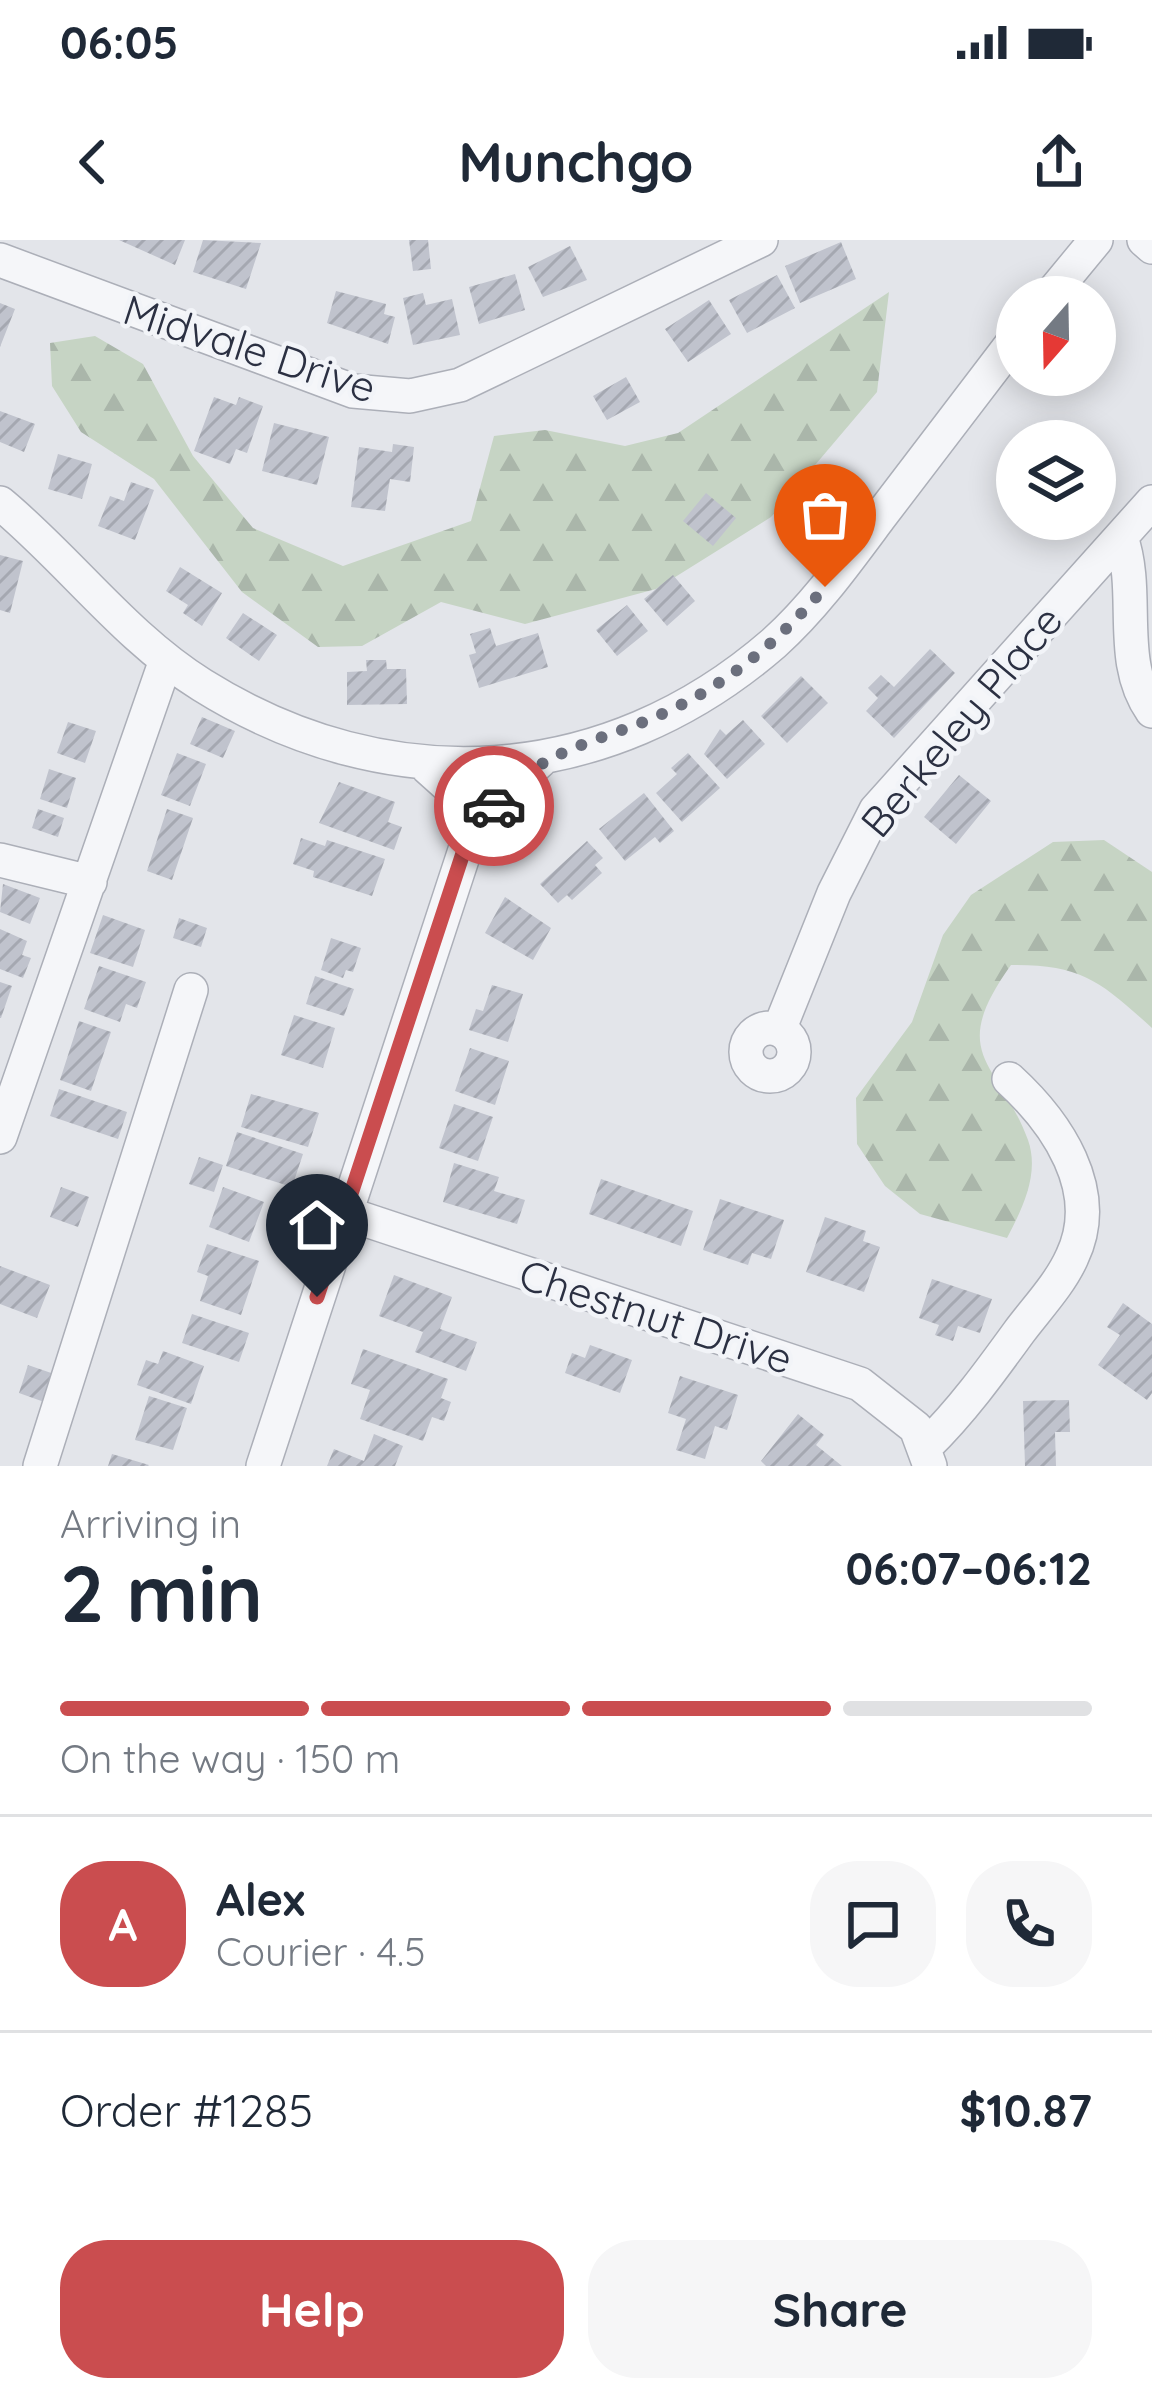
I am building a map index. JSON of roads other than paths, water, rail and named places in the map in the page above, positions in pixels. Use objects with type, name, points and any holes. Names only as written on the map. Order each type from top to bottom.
[{"type":"street","name":"Midvale Drive","points":[[0,260],[327,383],[410,396],[460,385],[760,240]]},
{"type":"street","points":[[1066,276],[1096,240]]},
{"type":"street","points":[[1144,240],[1152,247]]},
{"type":"street","points":[[0,503],[166,660],[232,702],[297,734],[427,767],[541,760],[669,711],[712,688],[775,641],[854,550],[996,364]]},
{"type":"street","name":"Berkeley Place","points":[[779,1030],[834,893],[876,810],[1152,502]]},
{"type":"street","points":[[1121,537],[1130,569],[1132,662],[1152,711]]},
{"type":"street","points":[[0,1136],[166,660]]},
{"type":"street","points":[[263,1466],[466,844],[503,795],[541,760]]},
{"type":"street","points":[[427,767],[456,794],[466,844]]},
{"type":"street","points":[[0,860],[90,882]]},
{"type":"street","points":[[40,1466],[191,990]]},
{"type":"street","points":[[928,1456],[1059,1279],[1078,1241],[1082,1201],[1071,1160],[1048,1121],[1009,1078]]},
{"type":"street","name":"Chestnut Drive","points":[[345,1213],[860,1384],[902,1412],[928,1456]]}]
